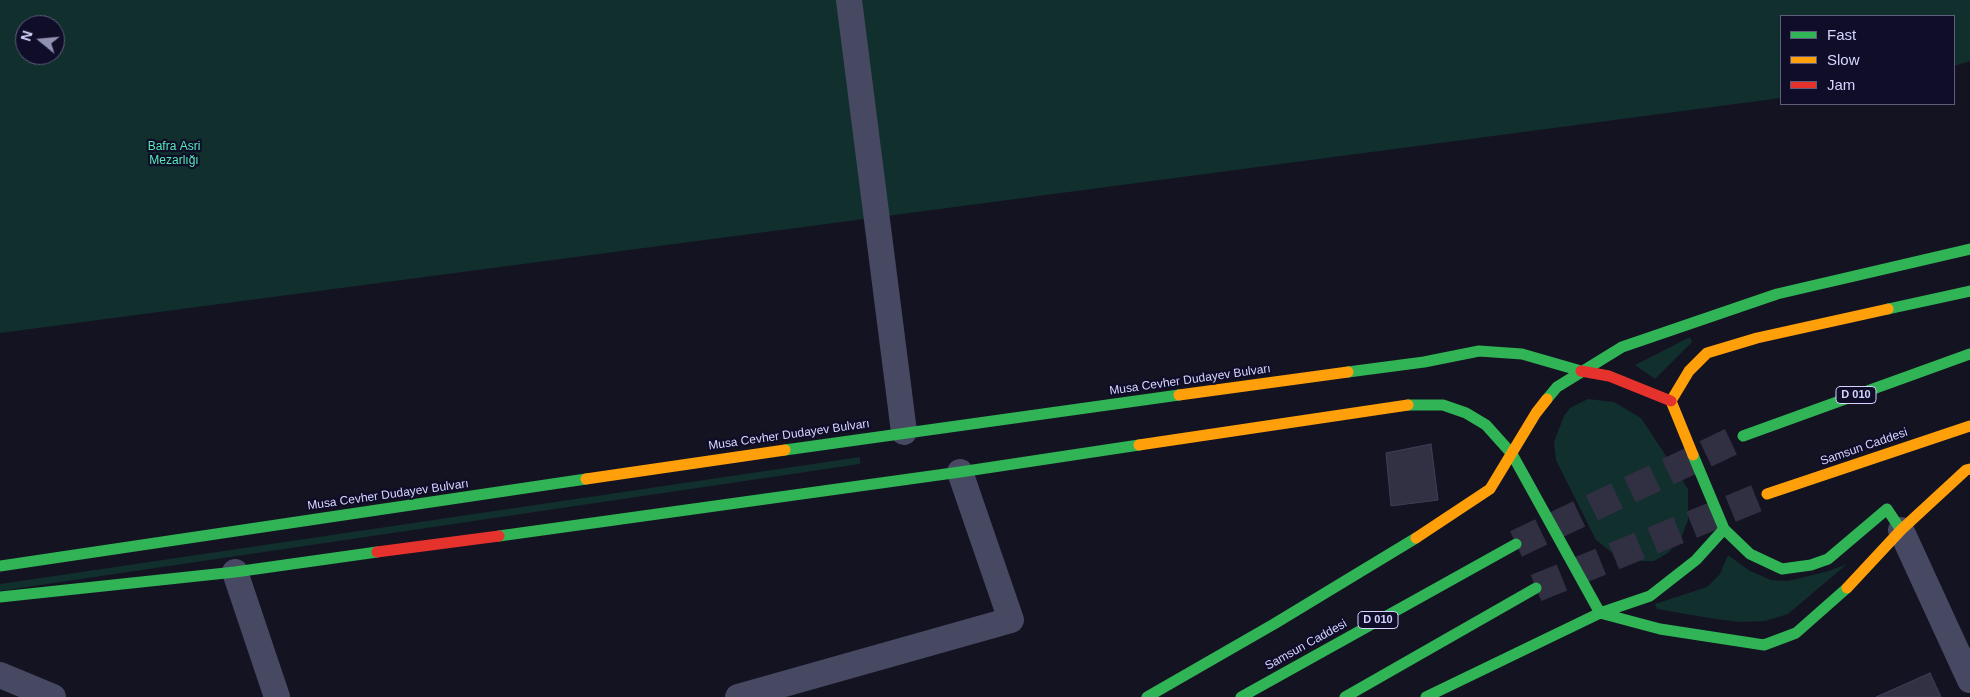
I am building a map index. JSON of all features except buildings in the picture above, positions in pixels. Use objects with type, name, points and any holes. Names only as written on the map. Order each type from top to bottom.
[{"type":"main road","points":[[1147,697],[1274,624],[1435,526],[1490,489],[1536,413],[1557,387],[1622,347],[1777,294],[1970,249]]},
{"type":"main road","points":[[1901,530],[1887,508],[1828,559],[1811,564],[1782,568],[1750,554],[1724,529],[1671,401],[1689,371],[1707,353],[1757,338],[1970,290]]},
{"type":"main road","name":"Musa Cevher Dudayev Bulvarı","points":[[0,566],[904,432],[1424,362],[1479,351],[1522,354],[1581,371],[1609,376],[1671,401]]},
{"type":"main road","name":"D 010","points":[[1743,436],[1970,354]]},
{"type":"main road","points":[[0,597],[235,572],[960,472],[1413,404],[1443,405],[1466,413],[1486,425],[1512,454],[1600,613],[1660,629],[1764,645],[1796,632],[1842,593],[1901,530],[1966,470],[1970,469]]},
{"type":"main road","name":"Samsun Caddesi","points":[[1768,494],[1970,426]]},
{"type":"main road","points":[[1426,697],[1600,613],[1650,596],[1696,560],[1724,529]]},
{"type":"main road","name":"Samsun Caddesi","points":[[1241,697],[1516,544]]},
{"type":"main road","points":[[1345,697],[1536,588]]},
{"type":"street","points":[[849,0],[904,432]]},
{"type":"street","points":[[738,697],[1011,620],[960,472]]},
{"type":"street","points":[[1901,530],[1970,680]]},
{"type":"street","points":[[235,572],[277,697]]},
{"type":"street","points":[[0,675],[53,697]]},
{"type":"green space","name":"Bafra Asri Mezarlığı","points":[[0,0],[1970,0],[1970,61],[1955,66],[1955,15],[1780,15],[1780,98],[0,333]]},
{"type":"green space","points":[[1690,337],[1692,342],[1655,379],[1635,365]]},
{"type":"green space","points":[[1588,399],[1614,402],[1641,418],[1688,489],[1688,520],[1681,538],[1668,553],[1654,561],[1630,561],[1611,552],[1596,540],[1556,460],[1554,442],[1564,416],[1570,408]]},
{"type":"green space","points":[[860,457],[860,464],[0,591],[0,584]]},
{"type":"green space","points":[[1728,555],[1750,571],[1771,580],[1788,581],[1829,571],[1847,564],[1788,614],[1765,621],[1741,622],[1657,609],[1655,604],[1707,587],[1720,574]]},
{"type":"tunnel","points":[[1516,544],[1743,436]]},
{"type":"tunnel","points":[[1536,588],[1767,494]]},
{"type":"traffic: fast","points":[[1547,399],[1557,387],[1622,347],[1777,294],[1970,249]]},
{"type":"traffic: fast","points":[[1888,309],[1970,291]]},
{"type":"traffic: fast","points":[[1348,372],[1424,362],[1479,351],[1522,354],[1581,371]]},
{"type":"traffic: fast","points":[[1743,436],[1970,354]]},
{"type":"traffic: fast","points":[[785,450],[1179,395]]},
{"type":"traffic: fast","points":[[1408,405],[1443,405],[1466,413],[1486,425],[1512,454]]},
{"type":"traffic: fast","points":[[499,536],[960,472],[1139,445]]},
{"type":"traffic: fast","points":[[1512,454],[1600,613],[1650,596],[1696,560],[1724,529]]},
{"type":"traffic: fast","points":[[1693,455],[1724,529],[1750,554],[1782,569],[1811,565],[1828,559],[1887,509],[1901,530]]},
{"type":"traffic: fast","points":[[0,566],[586,479]]},
{"type":"traffic: fast","points":[[1147,697],[1274,624],[1416,538]]},
{"type":"traffic: fast","points":[[1241,697],[1516,544]]},
{"type":"traffic: fast","points":[[0,597],[235,572],[377,552]]},
{"type":"traffic: fast","points":[[1345,697],[1536,588]]},
{"type":"traffic: fast","points":[[1426,697],[1600,613],[1660,629],[1764,645],[1796,633],[1847,588]]},
{"type":"traffic: slow","points":[[1693,455],[1671,401],[1689,371],[1707,353],[1757,338],[1888,309]]},
{"type":"traffic: slow","points":[[1179,395],[1348,372]]},
{"type":"traffic: slow","points":[[1416,538],[1490,489],[1536,413],[1547,399]]},
{"type":"traffic: slow","points":[[1139,445],[1408,405]]},
{"type":"traffic: slow","points":[[1767,494],[1970,426]]},
{"type":"traffic: slow","points":[[586,479],[785,450]]},
{"type":"traffic: slow","points":[[1847,588],[1901,530],[1966,470],[1970,469]]},
{"type":"traffic: jam","points":[[1581,371],[1609,376],[1671,401]]},
{"type":"traffic: jam","points":[[377,552],[499,536]]}]
